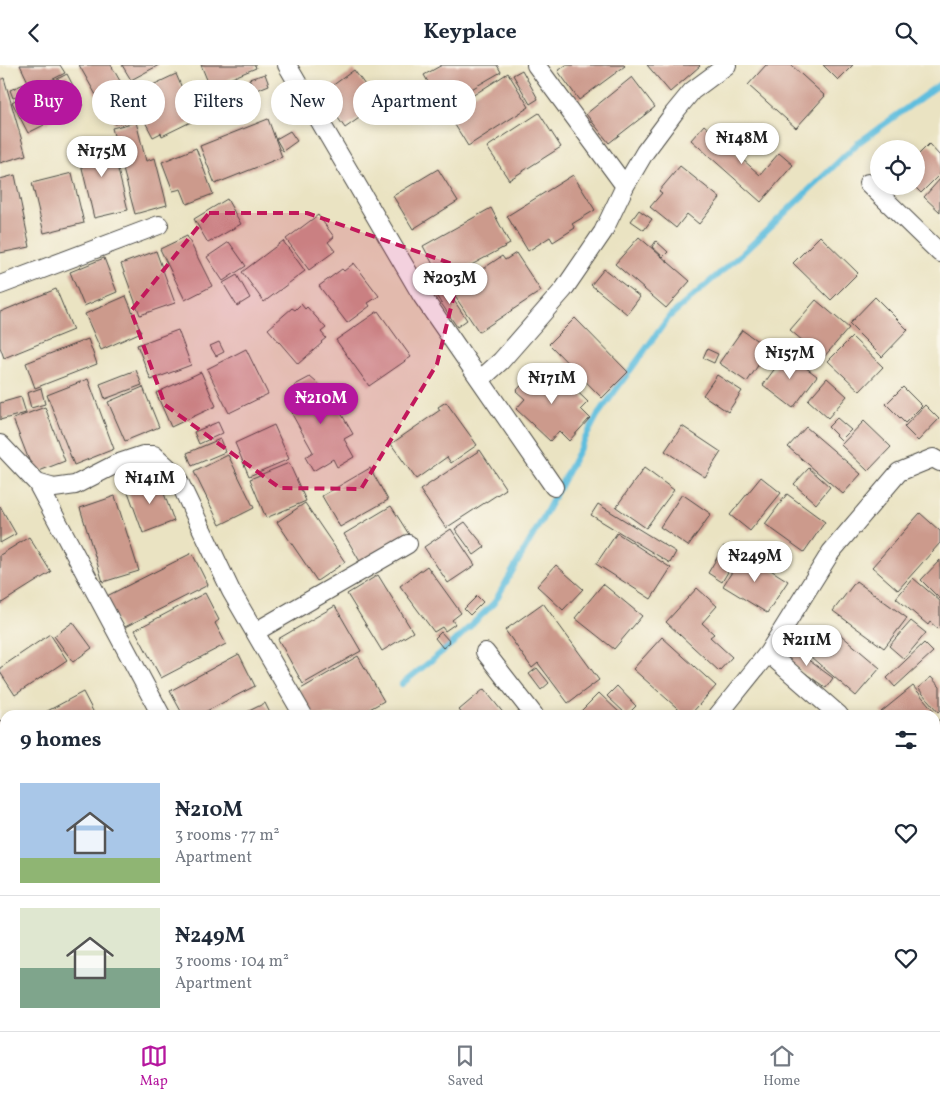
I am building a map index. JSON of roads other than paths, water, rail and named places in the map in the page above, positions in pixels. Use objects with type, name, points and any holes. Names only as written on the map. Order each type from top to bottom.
[{"type":"street","points":[[287,65],[422,296],[554,487]]},
{"type":"street","points":[[536,65],[624,186]]},
{"type":"street","points":[[480,380],[501,361],[564,289],[588,257],[603,232],[624,186],[645,152],[692,91],[727,65]]},
{"type":"street","points":[[868,183],[940,253]]},
{"type":"street","points":[[0,285],[159,225]]},
{"type":"street","points":[[0,444],[37,483],[158,710]]},
{"type":"street","points":[[37,483],[54,488],[75,485],[116,463],[143,455],[154,455],[176,475],[231,591],[300,710]]},
{"type":"street","points":[[722,710],[768,653],[831,552],[899,472],[933,458],[940,462]]},
{"type":"street","points":[[255,632],[408,543]]},
{"type":"street","points":[[485,652],[530,710]]},
{"type":"street","points":[[768,653],[833,710]]},
{"type":"waterway","points":[[402,684],[453,643],[494,603],[543,518],[597,416],[669,317],[745,251],[858,143],[940,84]]}]
